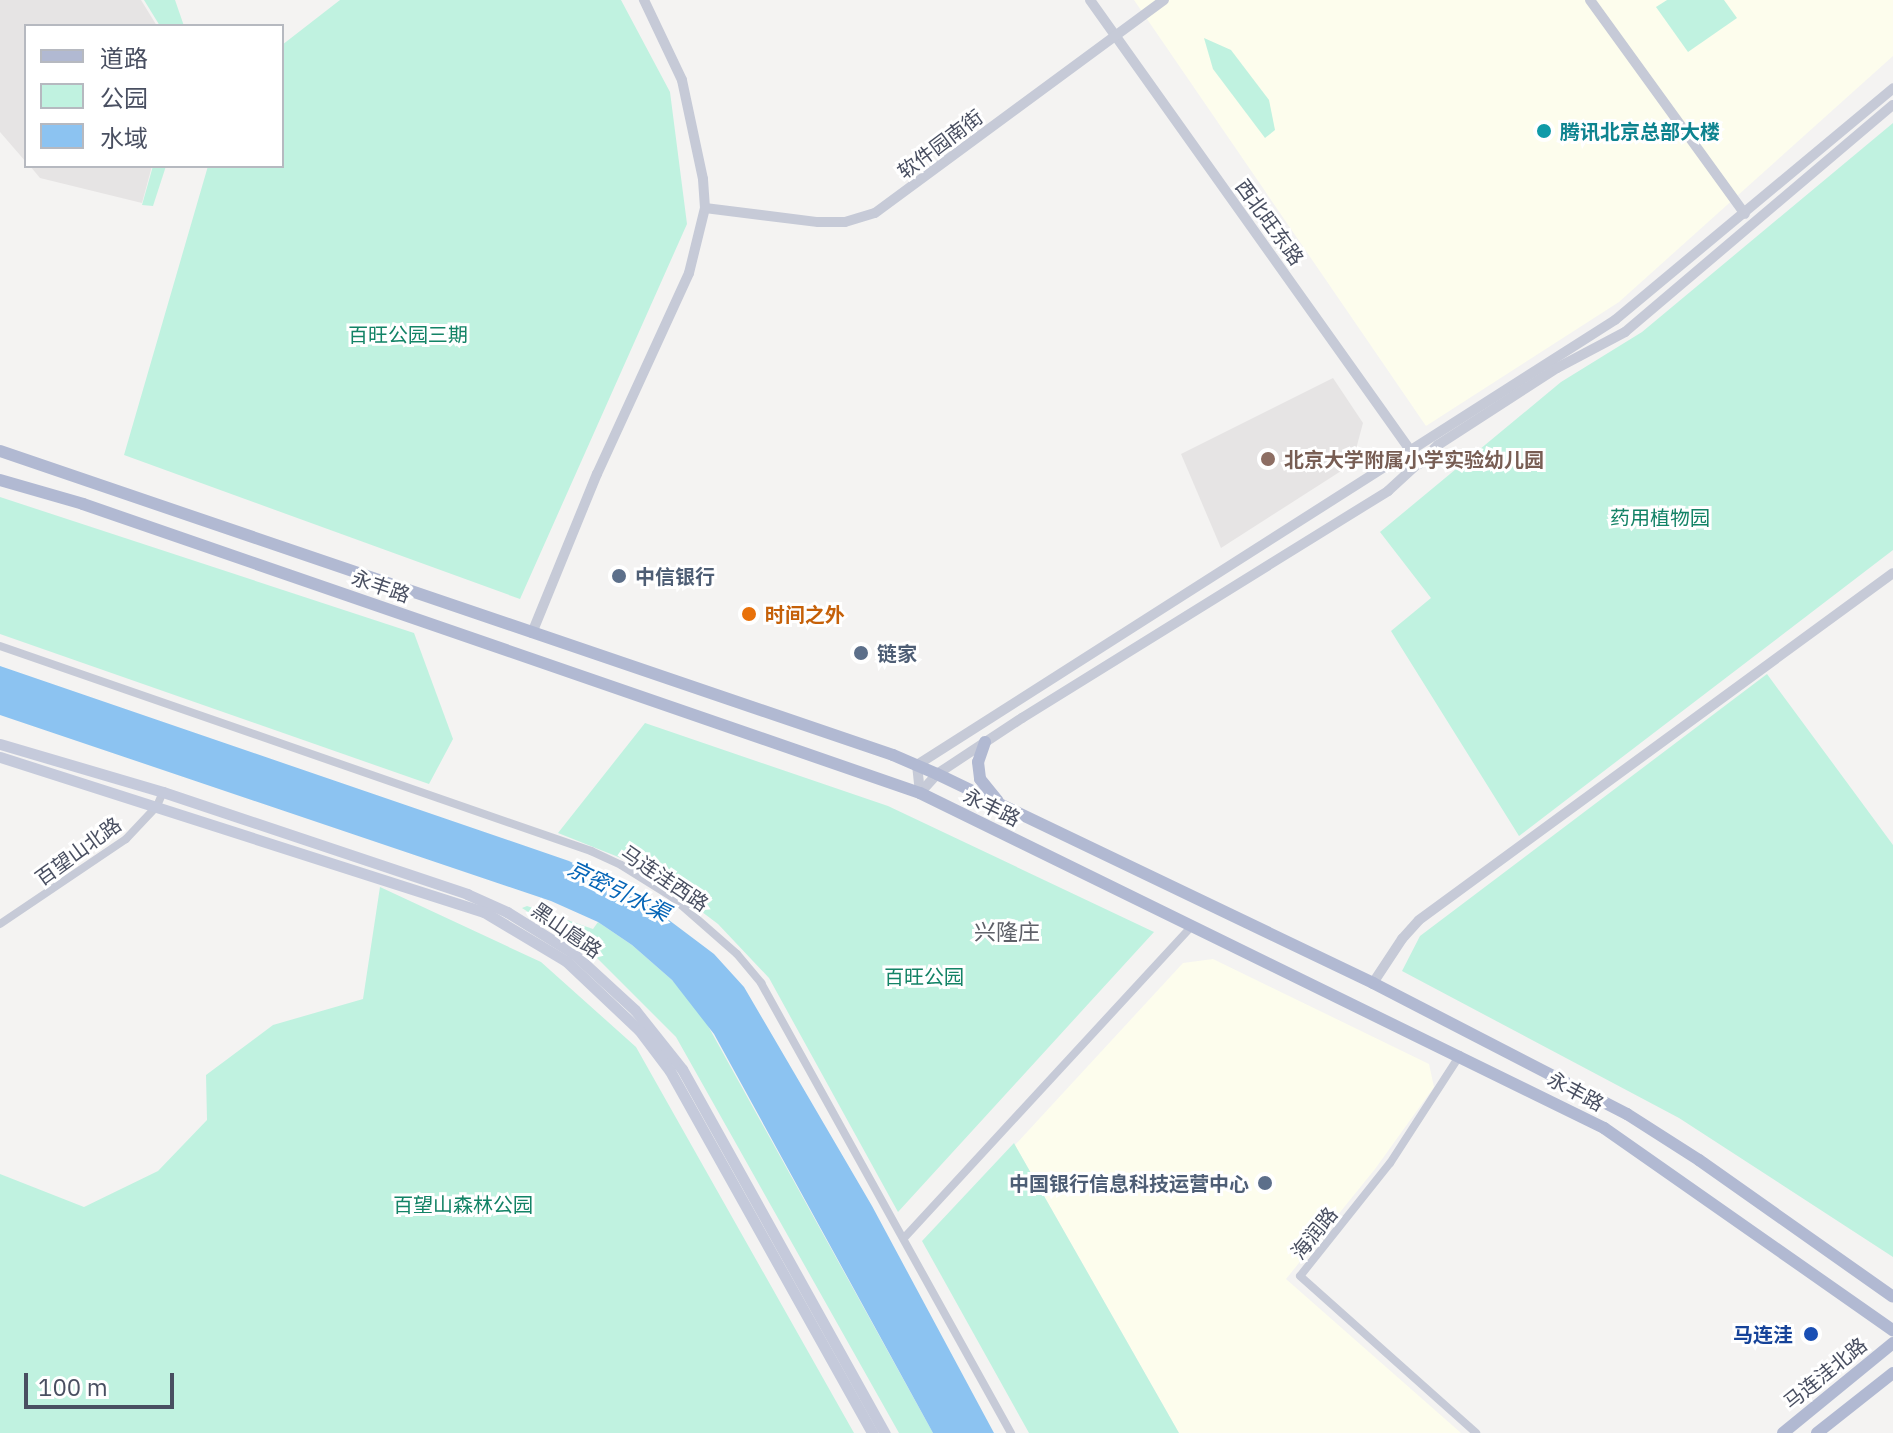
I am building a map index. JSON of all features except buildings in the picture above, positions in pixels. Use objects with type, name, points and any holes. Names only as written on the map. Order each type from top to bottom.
[{"type":"main road","name":"永丰路","points":[[0,451],[917,765],[1373,983],[1575,1086],[1664,1136],[1893,1297]]},
{"type":"main road","name":"永丰路","points":[[0,480],[88,506],[920,793],[1190,928],[1460,1055],[1604,1128],[1893,1330]]},
{"type":"main road","points":[[88,506],[94,495],[94,483]]},
{"type":"main road","points":[[117,516],[117,504],[127,494]]},
{"type":"main road","points":[[985,742],[978,762],[980,779],[1006,809]]},
{"type":"main road","name":"黑山扈路","points":[[0,744],[163,792],[488,902],[562,945],[609,983],[646,1021],[682,1069],[885,1433]]},
{"type":"main road","name":"黑山扈路","points":[[0,757],[484,912],[533,938],[601,990],[639,1030],[677,1083],[872,1433]]},
{"type":"main road","name":"马连洼北路","points":[[1783,1433],[1893,1343]]},
{"type":"main road","name":"马连洼北路","points":[[1817,1433],[1893,1373]]},
{"type":"street","points":[[532,633],[597,474],[689,273],[705,208],[703,179],[682,80],[644,0]]},
{"type":"street","name":"西北旺东路","points":[[1090,0],[1420,464]]},
{"type":"street","name":"软件园南街","points":[[705,208],[818,222],[845,222],[875,213],[1164,0]]},
{"type":"street","points":[[1590,0],[1745,214]]},
{"type":"street","points":[[920,793],[917,765],[1615,320],[1893,88]]},
{"type":"street","points":[[920,793],[937,774],[985,742],[1388,491],[1438,445],[1530,385],[1625,332],[1893,105]]},
{"type":"street","points":[[1373,983],[1402,939],[1419,920],[1893,573]]},
{"type":"street","name":"马连洼西路","points":[[0,646],[591,851],[645,879],[709,927],[761,983],[1011,1433]]},
{"type":"street","name":"百望山北路","points":[[0,924],[126,839],[157,806],[163,792]]},
{"type":"street","points":[[904,1238],[1190,928]]},
{"type":"street","name":"海润路","points":[[1460,1055],[1390,1163],[1300,1276],[1476,1433]]},
{"type":"shaded area","points":[[0,0],[141,0],[156,24],[24,24],[24,160],[0,132]]},
{"type":"shaded area","points":[[1134,0],[1893,0],[1893,56],[1619,302],[1426,426]]},
{"type":"shaded area","points":[[32,168],[151,168],[142,203],[40,178]]},
{"type":"shaded area","name":"北京大学附属小学实验幼儿园","points":[[1333,378],[1363,423],[1352,464],[1221,548],[1181,454]]},
{"type":"shaded area","points":[[1213,959],[1429,1064],[1434,1087],[1375,1169],[1286,1279],[1461,1433],[1179,1433],[1015,1145],[1183,963]]},
{"type":"green space","points":[[144,0],[175,0],[183,24],[159,24]]},
{"type":"green space","name":"百旺公园三期","points":[[340,0],[621,0],[670,92],[687,224],[520,599],[124,455],[207,168],[284,168],[284,43]]},
{"type":"green space","points":[[1667,0],[1724,0],[1737,18],[1688,52],[1656,7]]},
{"type":"green space","points":[[1204,38],[1231,50],[1269,100],[1275,130],[1265,138],[1213,69]]},
{"type":"green space","name":"药用植物园","points":[[1893,123],[1893,550],[1519,836],[1391,631],[1431,598],[1380,532],[1561,382],[1642,332]]},
{"type":"green space","points":[[152,168],[165,168],[153,206],[142,205]]},
{"type":"green space","points":[[0,497],[414,633],[453,739],[429,784],[0,634]]},
{"type":"green space","points":[[1767,674],[1893,845],[1893,1257],[1679,1118],[1402,971],[1420,936]]},
{"type":"green space","name":"百旺公园","points":[[645,723],[888,806],[1154,932],[898,1212],[769,978],[718,924],[641,866],[558,833]]},
{"type":"green space","name":"百望山森林公园","points":[[380,887],[541,962],[636,1047],[854,1433],[0,1433],[0,1174],[84,1207],[158,1171],[207,1120],[206,1075],[273,1025],[363,999]]},
{"type":"green space","points":[[527,906],[593,929],[598,922],[632,945],[672,980],[702,1015],[933,1433],[899,1433],[676,1037],[593,954],[522,908]]},
{"type":"green space","points":[[1014,1143],[1179,1433],[1029,1433],[922,1241]]},
{"type":"water","name":"京密引水渠","points":[[0,666],[569,861],[633,893],[714,954],[744,987],[872,1206],[994,1433],[933,1433],[714,1034],[672,980],[632,945],[598,922],[551,901],[0,715]]},
{"type":"place","name":"腾讯北京总部大楼","points":[[1544,131]]},
{"type":"place","name":"北京大学附属小学实验幼儿园","points":[[1268,459]]},
{"type":"place","name":"中信银行","points":[[619,576]]},
{"type":"place","name":"时间之外","points":[[749,614]]},
{"type":"place","name":"链家","points":[[861,653]]},
{"type":"place","name":"中国银行信息科技运营中心","points":[[1265,1183]]},
{"type":"place","name":"马连洼","points":[[1811,1334]]},
{"type":"district","name":"兴隆庄","points":[[1007,932]]}]
